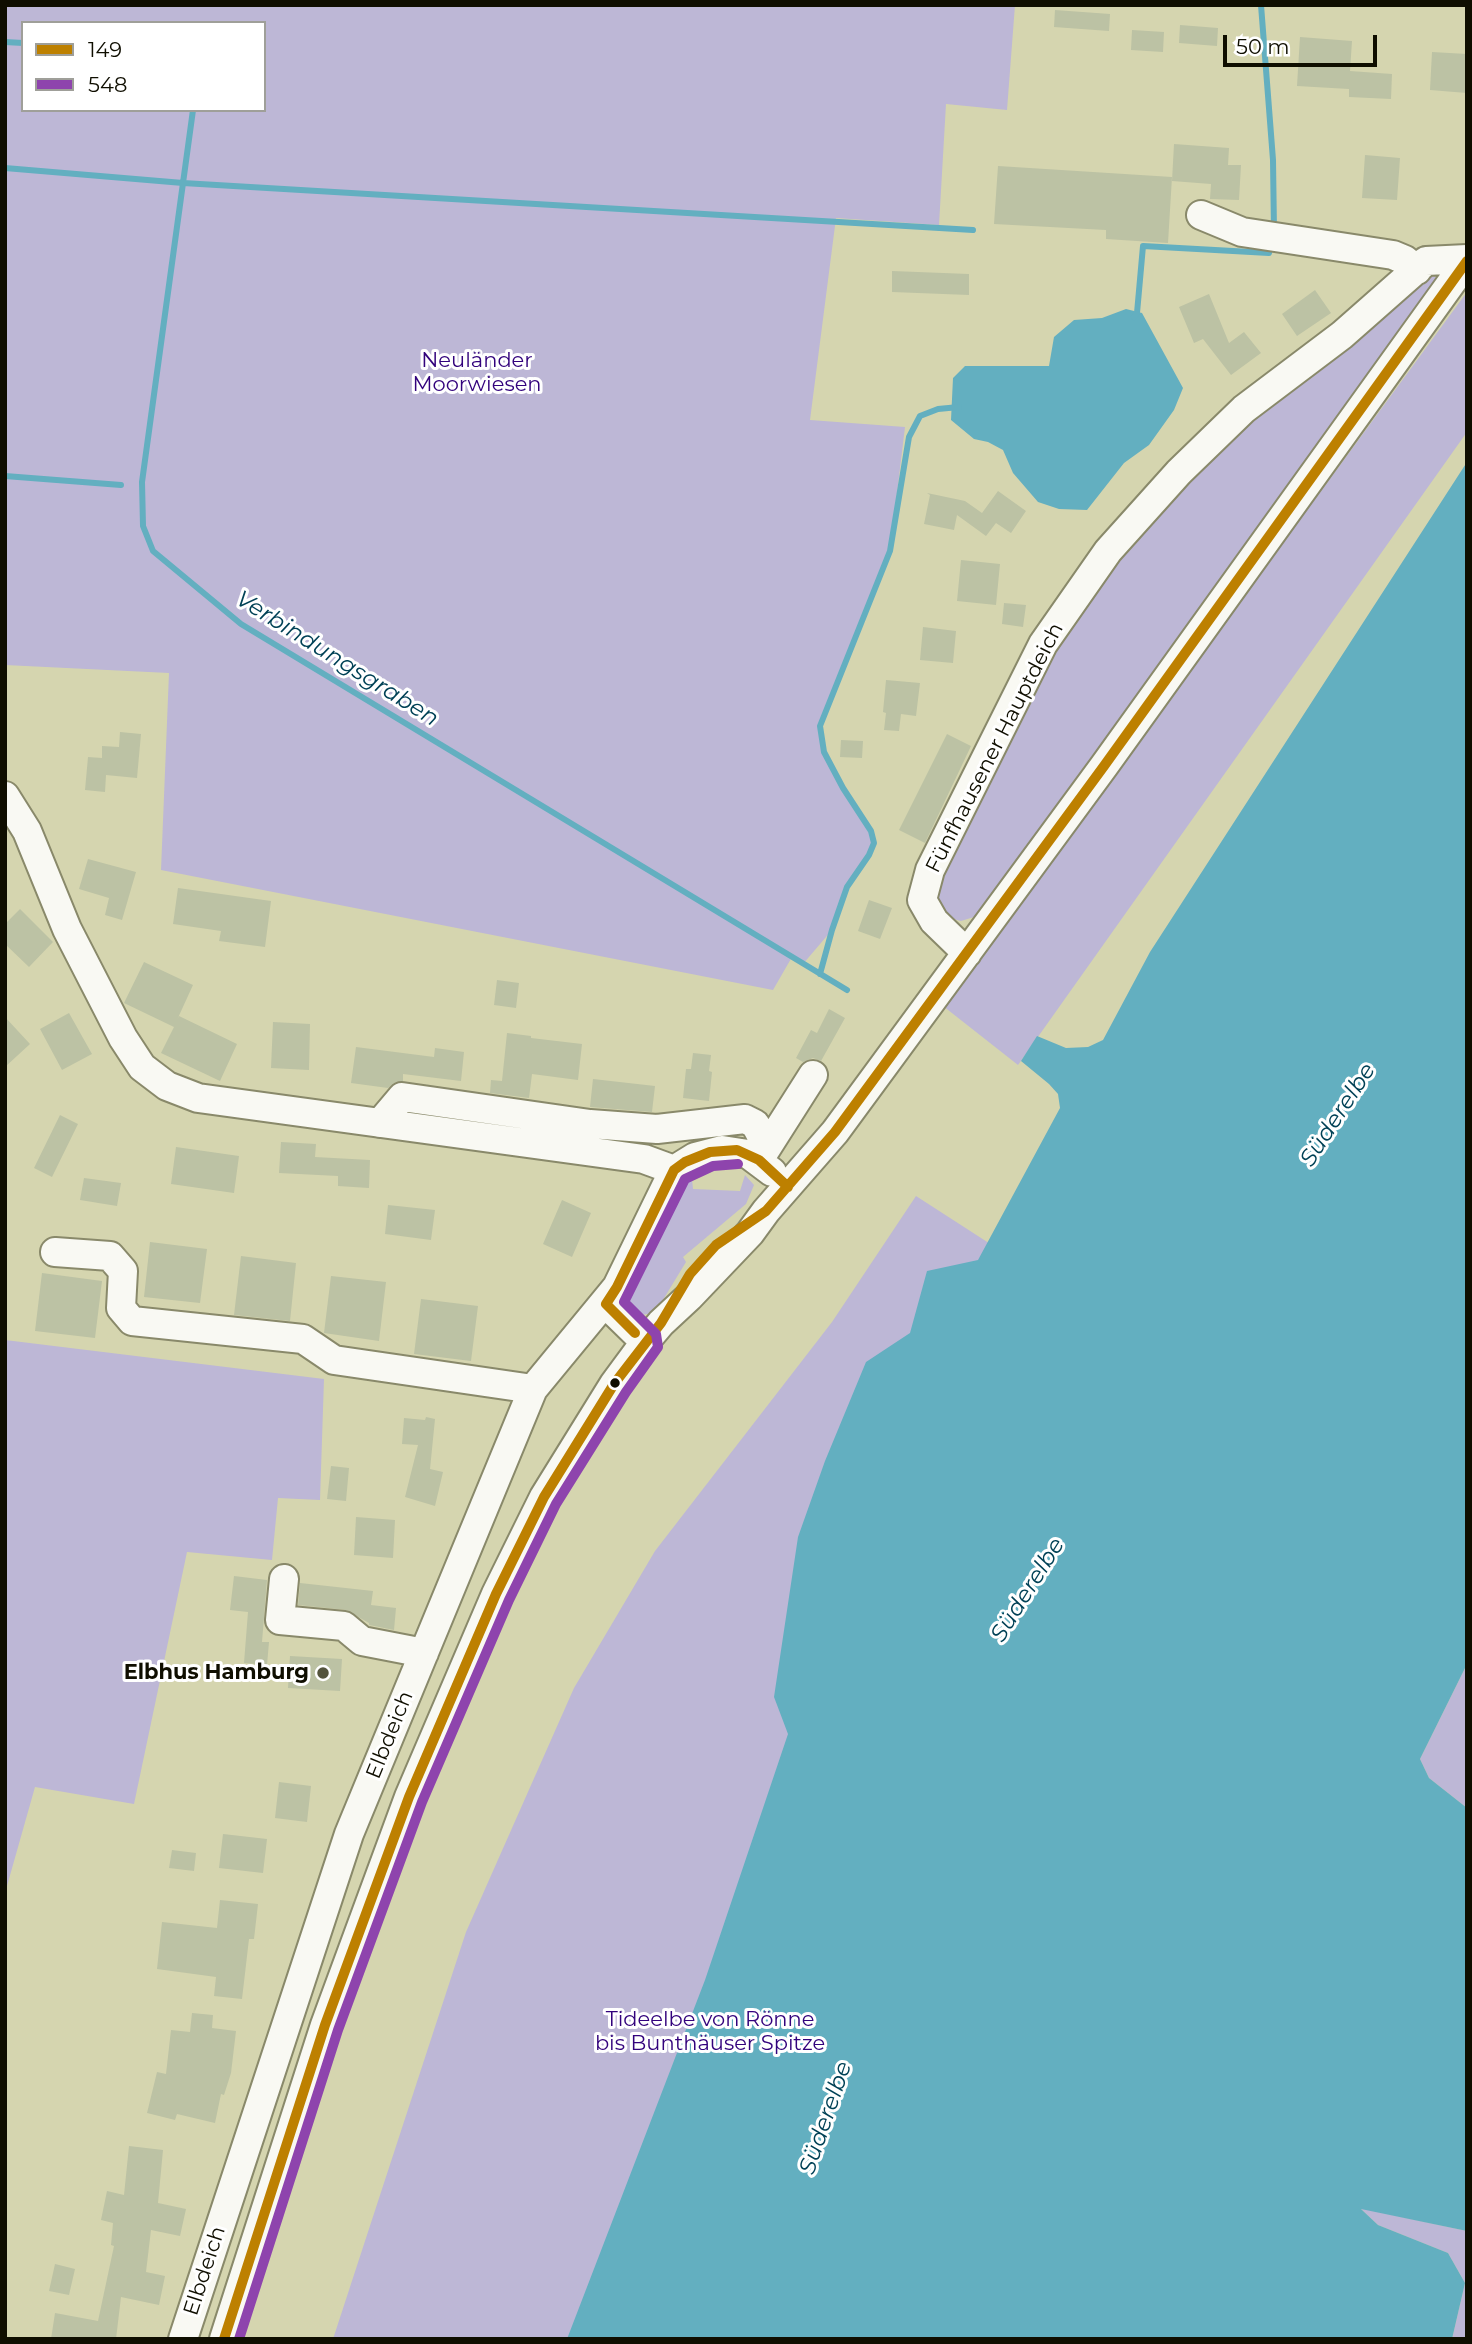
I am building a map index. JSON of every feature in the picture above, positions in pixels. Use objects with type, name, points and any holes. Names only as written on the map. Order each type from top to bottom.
[{"type":"street","points":[[1201,215],[1242,232],[1393,255],[1405,260],[1417,270]]},
{"type":"street","name":"Fünfhausener Hauptdeich","points":[[967,953],[934,921],[922,900],[930,870],[1043,644],[1108,551],[1179,472],[1244,409],[1342,335],[1426,261],[1467,260]]},
{"type":"street","name":"Fünfhausener Hauptdeich","points":[[820,1151],[1120,744],[1467,260]]},
{"type":"street","points":[[5,796],[27,831],[87,973],[128,1046],[142,1067],[154,1078],[180,1093],[198,1098],[644,1159],[674,1170],[695,1157],[722,1150],[737,1150],[759,1160],[788,1187]]},
{"type":"street","points":[[759,1160],[813,1075]]},
{"type":"street","points":[[380,1122],[402,1097],[590,1124],[657,1129],[745,1119],[755,1124],[762,1136],[759,1160]]},
{"type":"street","name":"Elbdeich","points":[[223,2339],[325,2025],[409,1797],[496,1594],[544,1497],[607,1394],[653,1333],[701,1259],[716,1245],[766,1210],[820,1151]]},
{"type":"street","name":"Elbdeich","points":[[183,2339],[349,1834],[533,1389],[606,1304],[617,1287],[674,1170]]},
{"type":"street","points":[[55,1252],[110,1256],[123,1271],[121,1308],[132,1321],[303,1339],[334,1360],[533,1389]]},
{"type":"street","points":[[606,1304],[653,1333]]},
{"type":"street","points":[[284,1579],[280,1620],[344,1626],[362,1641],[424,1653]]},
{"type":"green space","name":"Neuländer Moorwiesen","points":[[5,5],[1015,5],[1007,110],[946,104],[939,225],[836,218],[810,420],[905,427],[890,551],[820,726],[830,764],[871,831],[874,843],[847,887],[832,930],[803,964],[792,957],[773,990],[161,870],[169,673],[5,665]]},
{"type":"green space","points":[[1427,275],[1436,277],[1434,291],[974,917],[961,921],[942,916],[935,893],[1025,694],[1109,564],[1201,458]]},
{"type":"green space","points":[[1467,292],[1467,432],[1018,1065],[943,1006]]},
{"type":"green space","points":[[745,1175],[754,1185],[746,1204],[683,1257],[686,1262],[655,1313],[641,1315],[633,1311],[626,1294],[672,1193],[692,1179],[693,1189],[740,1191]]},
{"type":"green space","name":"Tideelbe von Rönne bis Bunthäuser Spitze","points":[[916,1196],[1249,1411],[884,2339],[333,2339],[466,1932],[574,1688],[655,1551],[832,1322]]},
{"type":"green space","points":[[5,1340],[324,1379],[320,1500],[278,1498],[272,1560],[187,1552],[134,1804],[35,1787],[5,1893]]},
{"type":"green space","points":[[1467,1664],[1467,1808],[1429,1778],[1420,1759]]},
{"type":"green space","points":[[1360,2208],[1467,2231],[1467,2339],[1452,2339],[1465,2283],[1448,2253],[1378,2225]]},
{"type":"water","points":[[1126,309],[1142,313],[1183,388],[1174,410],[1149,445],[1124,463],[1087,510],[1059,509],[1038,502],[1013,473],[1003,450],[988,442],[974,439],[951,420],[953,378],[965,366],[1049,366],[1054,337],[1074,320],[1102,318]]},
{"type":"water","name":"Süderelbe","points":[[1467,462],[1467,1664],[1420,1759],[1429,1778],[1467,1808],[1467,2231],[1361,2209],[1378,2225],[1448,2253],[1465,2283],[1452,2339],[567,2339],[705,1980],[788,1734],[774,1697],[798,1537],[825,1461],[866,1362],[910,1333],[927,1271],[978,1260],[1060,1108],[1058,1094],[1021,1061],[1037,1036],[1066,1048],[1088,1047],[1103,1040],[1150,952]]},
{"type":"building","points":[[1055,10],[1110,14],[1109,31],[1054,27]]},
{"type":"building","points":[[1180,25],[1218,28],[1217,46],[1179,43]]},
{"type":"building","points":[[1132,30],[1164,32],[1163,52],[1131,50]]},
{"type":"building","points":[[1300,37],[1352,41],[1350,71],[1392,74],[1391,99],[1349,97],[1349,89],[1297,86]]},
{"type":"building","points":[[1432,52],[1467,54],[1467,93],[1430,90]]},
{"type":"building","points":[[1174,144],[1229,148],[1228,165],[1241,165],[1239,200],[1210,199],[1211,184],[1172,181]]},
{"type":"building","points":[[1365,155],[1400,158],[1397,200],[1362,198]]},
{"type":"building","points":[[998,166],[1172,177],[1168,243],[1106,239],[1106,230],[994,224]]},
{"type":"building","points":[[892,271],[969,274],[969,295],[892,292]]},
{"type":"building","points":[[1315,290],[1331,313],[1297,336],[1282,314]]},
{"type":"building","points":[[1209,294],[1229,343],[1244,332],[1261,353],[1231,375],[1203,339],[1194,343],[1179,307]]},
{"type":"building","points":[[998,491],[1026,511],[1011,533],[996,523],[986,536],[957,515],[954,530],[924,524],[930,495],[927,493],[965,501],[982,513]]},
{"type":"building","points":[[961,560],[1000,564],[996,605],[957,601]]},
{"type":"building","points":[[1004,603],[1026,605],[1023,627],[1002,624]]},
{"type":"building","points":[[923,627],[956,631],[953,663],[920,660]]},
{"type":"building","points":[[886,680],[920,683],[916,716],[901,714],[899,731],[884,730]]},
{"type":"building","points":[[120,732],[141,734],[137,778],[106,775],[105,792],[85,790],[88,757],[102,758],[102,746],[119,747]]},
{"type":"building","points":[[947,734],[971,746],[925,843],[899,830]]},
{"type":"building","points":[[841,740],[863,741],[862,758],[840,757]]},
{"type":"building","points":[[88,859],[136,872],[122,920],[105,915],[109,898],[79,889]]},
{"type":"building","points":[[178,888],[271,901],[265,947],[219,941],[221,931],[173,924]]},
{"type":"building","points":[[869,900],[892,908],[880,939],[858,931]]},
{"type":"building","points":[[20,909],[53,942],[29,967],[5,944],[5,924]]},
{"type":"building","points":[[144,962],[193,985],[177,1020],[179,1016],[237,1044],[220,1081],[161,1053],[174,1027],[124,1003]]},
{"type":"building","points":[[497,980],[519,983],[516,1008],[494,1005]]},
{"type":"building","points":[[829,1009],[845,1018],[821,1061],[813,1058],[803,1062],[796,1058],[811,1030],[817,1033]]},
{"type":"building","points":[[69,1013],[92,1054],[62,1070],[40,1029]]},
{"type":"building","points":[[5,1017],[30,1044],[5,1067]]},
{"type":"building","points":[[273,1022],[310,1024],[309,1070],[271,1068]]},
{"type":"building","points":[[507,1033],[582,1044],[578,1080],[532,1074],[529,1098],[490,1093],[491,1080],[502,1081]]},
{"type":"building","points":[[356,1047],[434,1057],[435,1048],[464,1052],[461,1081],[403,1074],[403,1081],[388,1088],[351,1083]]},
{"type":"building","points":[[693,1053],[711,1055],[709,1101],[683,1098],[686,1069],[691,1069]]},
{"type":"building","points":[[593,1079],[655,1086],[652,1112],[590,1107]]},
{"type":"building","points":[[60,1115],[78,1124],[52,1177],[34,1168]]},
{"type":"building","points":[[281,1142],[316,1144],[315,1157],[370,1160],[369,1188],[338,1186],[338,1176],[279,1173]]},
{"type":"building","points":[[176,1147],[239,1156],[234,1193],[171,1184]]},
{"type":"building","points":[[84,1178],[121,1183],[117,1206],[80,1200]]},
{"type":"building","points":[[562,1200],[591,1213],[572,1257],[543,1244]]},
{"type":"building","points":[[388,1205],[435,1210],[431,1240],[385,1234]]},
{"type":"building","points":[[150,1242],[207,1249],[200,1303],[144,1297]]},
{"type":"building","points":[[241,1256],[296,1263],[290,1321],[234,1315]]},
{"type":"building","points":[[42,1273],[102,1281],[95,1338],[35,1331]]},
{"type":"building","points":[[331,1276],[386,1282],[379,1341],[324,1333]]},
{"type":"building","points":[[421,1299],[478,1306],[471,1361],[414,1354]]},
{"type":"building","points":[[426,1417],[435,1419],[430,1469],[443,1472],[435,1506],[405,1497],[418,1445],[402,1444],[404,1418],[425,1420]]},
{"type":"building","points":[[331,1466],[349,1468],[346,1501],[327,1499]]},
{"type":"building","points":[[356,1517],[395,1520],[393,1558],[354,1555]]},
{"type":"building","points":[[234,1576],[267,1580],[262,1642],[269,1642],[267,1665],[244,1663],[248,1612],[230,1610]]},
{"type":"building","points":[[300,1583],[373,1591],[371,1605],[396,1608],[394,1630],[369,1625],[346,1610],[298,1605]]},
{"type":"building","points":[[290,1656],[342,1659],[340,1691],[288,1688]]},
{"type":"building","points":[[279,1782],[311,1786],[307,1822],[275,1818]]},
{"type":"building","points":[[223,1834],[267,1839],[263,1873],[219,1868]]},
{"type":"building","points":[[172,1850],[196,1853],[194,1871],[169,1868]]},
{"type":"building","points":[[220,1900],[258,1904],[254,1939],[249,1939],[242,1999],[214,1996],[216,1977],[157,1969],[162,1922],[217,1928]]},
{"type":"building","points":[[192,2013],[213,2015],[212,2028],[236,2031],[231,2073],[224,2095],[221,2094],[215,2123],[177,2114],[175,2120],[147,2113],[157,2072],[166,2074],[171,2030],[190,2032]]},
{"type":"building","points":[[129,2146],[163,2150],[158,2203],[186,2209],[180,2236],[151,2230],[146,2272],[165,2276],[159,2305],[121,2297],[116,2339],[51,2339],[55,2313],[98,2321],[114,2246],[111,2245],[113,2223],[101,2220],[107,2191],[124,2195]]},
{"type":"building","points":[[55,2264],[75,2269],[69,2295],[49,2291]]},
{"type":"waterway","points":[[1261,5],[1273,160],[1274,231]]},
{"type":"waterway","name":"Verbindungsgraben","points":[[5,42],[21,43]]},
{"type":"waterway","name":"Verbindungsgraben","points":[[193,112],[142,482],[143,526],[153,551],[241,624],[847,990]]},
{"type":"waterway","points":[[5,168],[183,183],[973,230]]},
{"type":"waterway","points":[[1134,317],[1137,313],[1143,246],[1269,253],[1271,244]]},
{"type":"waterway","points":[[820,974],[847,887],[874,843],[871,831],[824,752],[820,726],[890,551],[909,437],[920,416],[938,409],[959,407]]},
{"type":"waterway","points":[[5,476],[121,485]]},
{"type":"transit line","name":"149","points":[[224,2339],[325,2025],[409,1797],[496,1594],[544,1497],[614,1384],[661,1323],[690,1274],[716,1245],[766,1211],[835,1132],[1104,766],[1467,261]]},
{"type":"transit line","name":"149","points":[[635,1333],[606,1304],[617,1287],[674,1170],[685,1162],[710,1152],[737,1150],[759,1160],[788,1187]]},
{"type":"transit line","name":"548","points":[[239,2339],[338,2030],[422,1802],[509,1600],[556,1504],[626,1392],[658,1347],[656,1334],[624,1302],[685,1179],[713,1166],[738,1164]]},
{"type":"place","name":"Elbhus Hamburg","points":[[323,1673]]}]
